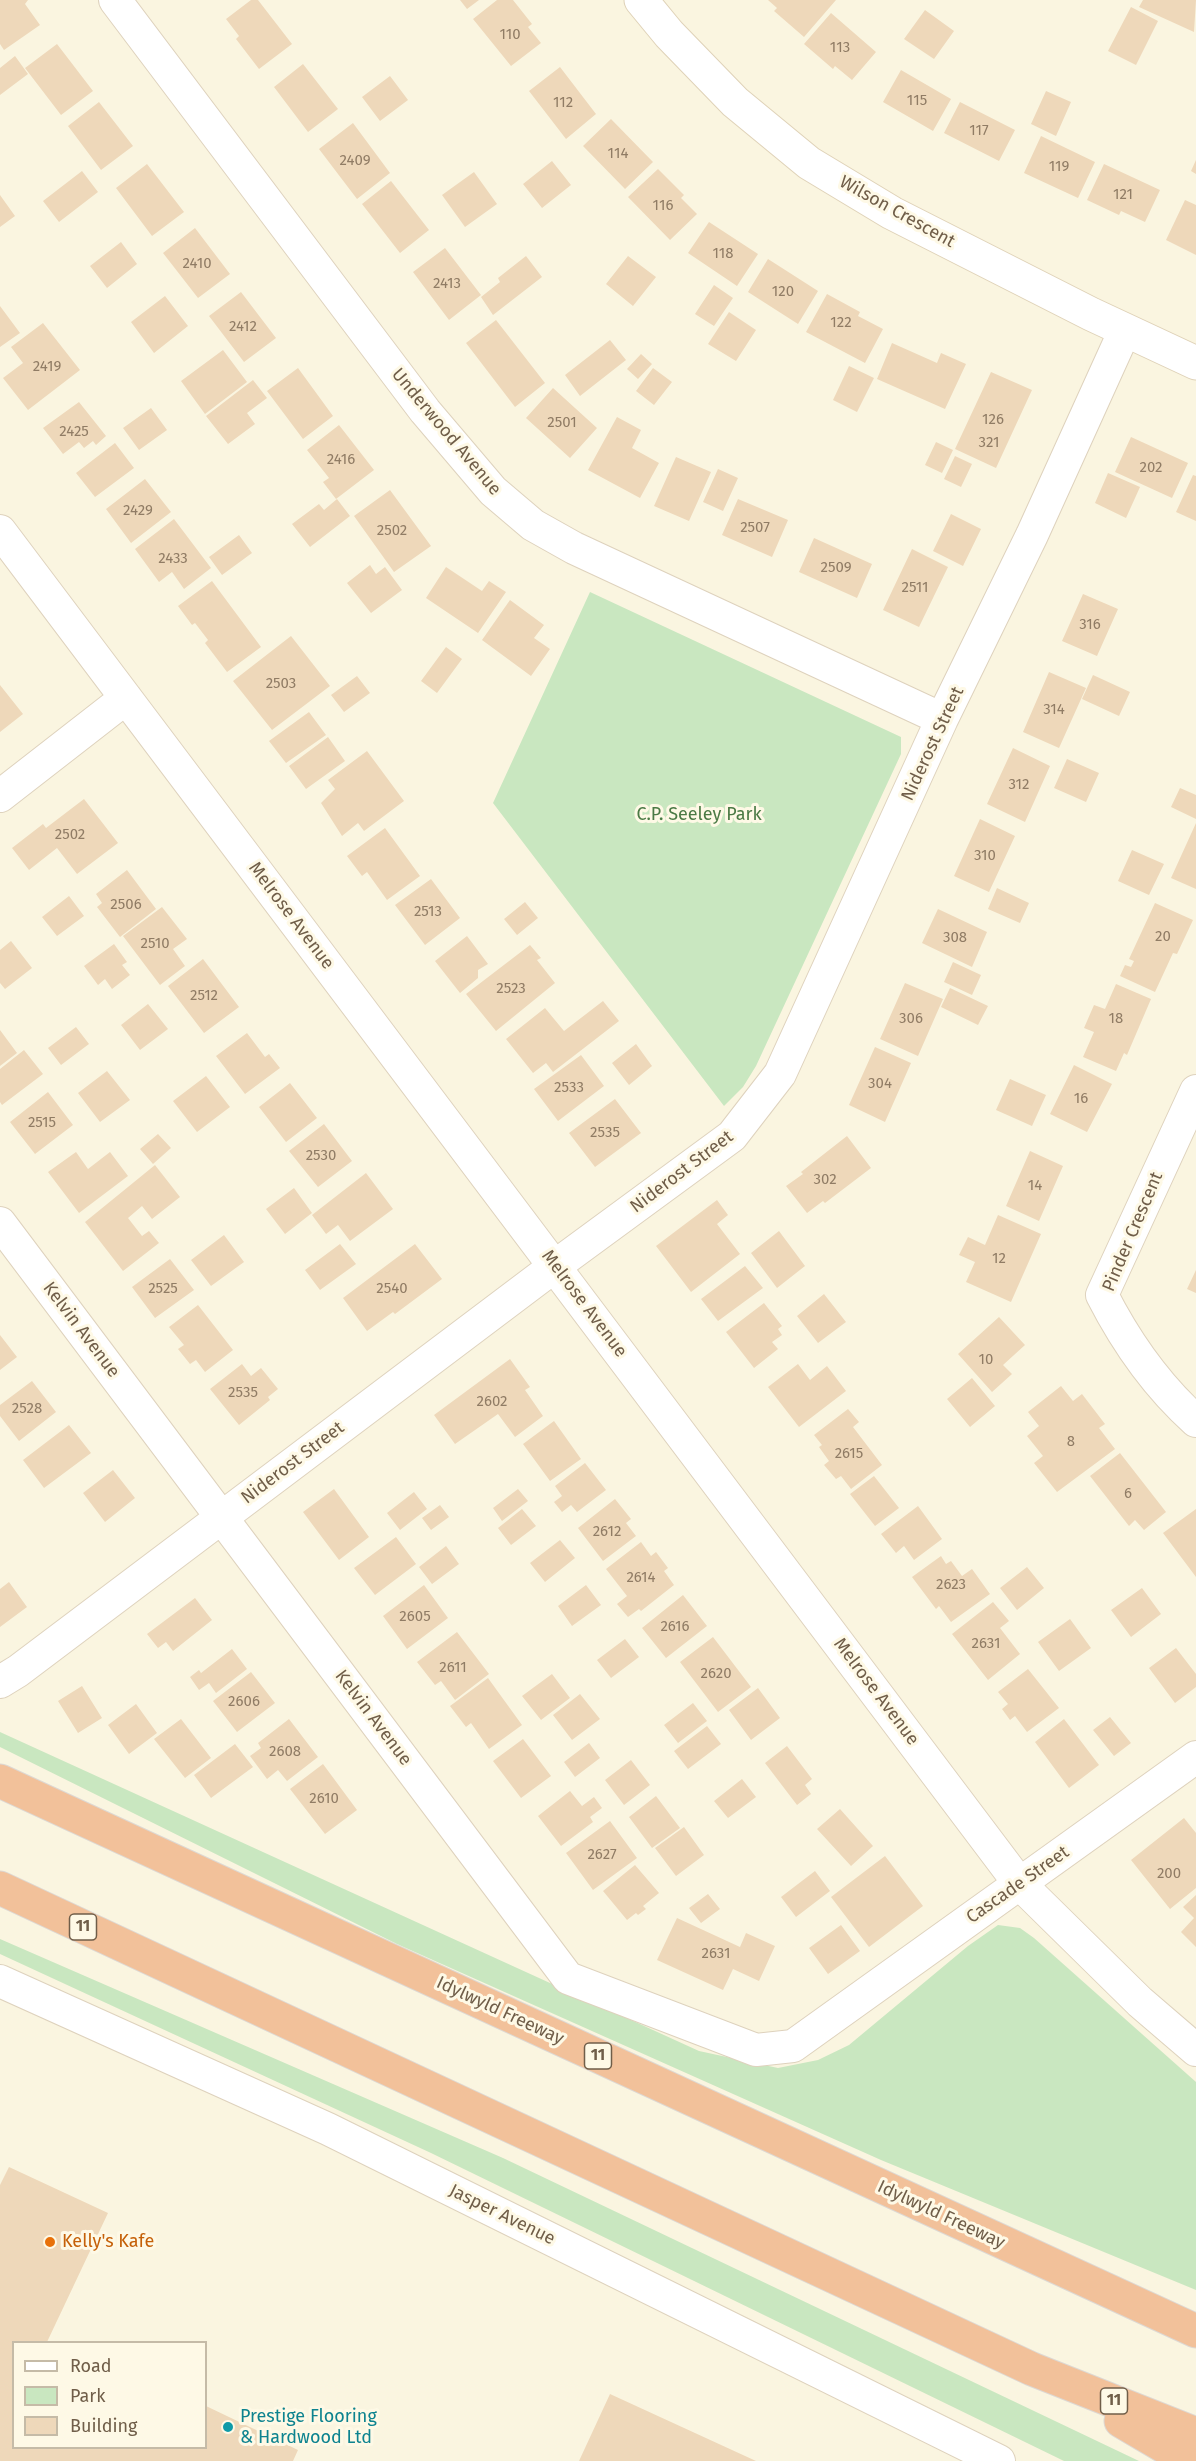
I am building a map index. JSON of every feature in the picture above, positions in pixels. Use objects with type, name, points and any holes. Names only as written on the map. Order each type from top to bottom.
[{"type":"highway","name":"Idylwyld Freeway","points":[[0,1781],[1196,2331]]},
{"type":"highway","name":"11","points":[[0,1888],[1032,2369],[1196,2434]]},
{"type":"highway","points":[[1032,2369],[1189,2461]]},
{"type":"street","name":"Underwood Avenue","points":[[115,0],[425,411],[493,491],[533,525],[574,548],[942,719]]},
{"type":"street","name":"Wilson Crescent","points":[[641,0],[669,34],[735,102],[809,163],[892,213],[1125,330],[1196,363]]},
{"type":"street","name":"Niderost Street","points":[[0,1682],[18,1671],[555,1266],[732,1136],[780,1074],[942,719],[1032,535],[1125,330]]},
{"type":"street","name":"Melrose Avenue","points":[[0,531],[1019,1882],[1140,2002],[1196,2050]]},
{"type":"street","points":[[0,796],[126,698]]},
{"type":"street","name":"Pinder Crescent","points":[[1196,1091],[1102,1295],[1120,1330],[1173,1401],[1196,1421]]},
{"type":"street","name":"Kelvin Avenue","points":[[0,1223],[568,1978],[756,2049],[793,2046],[840,2014]]},
{"type":"street","name":"Cascade Street","points":[[840,2014],[1019,1882],[1196,1757]]},
{"type":"street","name":"Jasper Avenue","points":[[0,1981],[328,2129],[999,2461]]},
{"type":"green space","name":"C.P. Seeley Park","points":[[590,592],[901,737],[901,754],[756,1066],[743,1087],[724,1106],[493,803]]},
{"type":"green space","points":[[0,1732],[699,2051],[778,2068],[818,2060],[849,2045],[968,1946],[998,1925],[1020,1928],[1196,2082],[1196,2290],[881,2160],[397,1944],[0,1747]]},
{"type":"green space","points":[[0,1939],[503,2158],[1139,2461],[1064,2461],[431,2153],[0,1954]]},
{"type":"building","points":[[0,0],[28,0],[25,4],[40,25],[4,50],[0,44]]},
{"type":"building","points":[[251,0],[258,0],[292,44],[259,69],[236,39],[239,36],[226,19]]},
{"type":"building","points":[[460,0],[479,0],[467,9]]},
{"type":"building","points":[[497,0],[513,0],[532,24],[528,27],[541,43],[511,66],[473,19]]},
{"type":"building","points":[[768,0],[836,0],[804,37],[774,11],[777,8]]},
{"type":"building","points":[[1143,0],[1196,0],[1194,32],[1139,7]]},
{"type":"building","points":[[1131,7],[1158,21],[1136,65],[1108,51]]},
{"type":"building","points":[[925,10],[954,31],[934,59],[904,39]]},
{"type":"building","points":[[831,13],[876,52],[852,80],[835,66],[833,69],[804,44]]},
{"type":"building","points":[[57,44],[93,91],[61,115],[25,68]]},
{"type":"building","points":[[15,56],[28,74],[0,95],[0,68]]},
{"type":"building","points":[[303,64],[338,109],[308,132],[274,87]]},
{"type":"building","points":[[560,67],[596,114],[566,139],[529,91]]},
{"type":"building","points":[[901,70],[951,99],[933,131],[883,102]]},
{"type":"building","points":[[390,76],[408,100],[380,121],[362,97]]},
{"type":"building","points":[[1046,91],[1071,102],[1056,136],[1031,124]]},
{"type":"building","points":[[99,102],[133,146],[101,170],[68,126]]},
{"type":"building","points":[[960,102],[1015,130],[999,161],[944,133]]},
{"type":"building","points":[[611,119],[653,162],[625,189],[583,146]]},
{"type":"building","points":[[353,123],[390,173],[357,199],[319,149]]},
{"type":"building","points":[[1041,136],[1095,162],[1078,198],[1024,173]]},
{"type":"building","points":[[1196,160],[1196,174],[1191,171]]},
{"type":"building","points":[[552,161],[571,185],[542,208],[523,184]]},
{"type":"building","points":[[147,164],[184,212],[152,236],[116,188]]},
{"type":"building","points":[[1104,164],[1160,190],[1145,222],[1121,211],[1119,215],[1087,200]]},
{"type":"building","points":[[658,169],[684,195],[681,198],[697,214],[670,240],[628,197]]},
{"type":"building","points":[[82,171],[98,192],[59,222],[43,201]]},
{"type":"building","points":[[474,172],[497,204],[465,227],[442,195]]},
{"type":"building","points":[[391,181],[429,230],[400,253],[362,204]]},
{"type":"building","points":[[0,195],[15,216],[0,227]]},
{"type":"building","points":[[1185,200],[1196,205],[1196,255],[1166,240]]},
{"type":"building","points":[[709,222],[758,254],[737,286],[688,253]]},
{"type":"building","points":[[195,228],[230,274],[198,298],[163,253]]},
{"type":"building","points":[[121,242],[137,264],[107,288],[90,266]]},
{"type":"building","points":[[445,248],[481,295],[449,320],[413,272]]},
{"type":"building","points":[[526,256],[542,277],[493,315],[481,297],[500,282],[498,278]]},
{"type":"building","points":[[628,256],[656,277],[633,306],[606,284]]},
{"type":"building","points":[[768,259],[818,291],[798,324],[748,292]]},
{"type":"building","points":[[714,285],[733,298],[714,326],[695,314]]},
{"type":"building","points":[[241,292],[276,338],[244,362],[209,316]]},
{"type":"building","points":[[827,294],[860,312],[858,316],[883,329],[865,363],[806,332]]},
{"type":"building","points":[[165,296],[188,326],[154,353],[131,322]]},
{"type":"building","points":[[0,306],[20,333],[0,347]]},
{"type":"building","points":[[729,312],[756,330],[736,361],[708,344]]},
{"type":"building","points":[[496,320],[545,383],[515,407],[466,343]]},
{"type":"building","points":[[43,323],[80,370],[28,410],[3,378],[23,363],[11,347]]},
{"type":"building","points":[[610,340],[626,360],[580,396],[565,375]]},
{"type":"building","points":[[892,343],[937,363],[941,353],[966,364],[945,409],[877,379]]},
{"type":"building","points":[[223,350],[247,382],[205,414],[181,381]]},
{"type":"building","points":[[641,354],[652,364],[638,379],[627,369]]},
{"type":"building","points":[[849,366],[874,378],[857,412],[833,400]]},
{"type":"building","points":[[298,368],[333,416],[303,439],[267,391]]},
{"type":"building","points":[[653,368],[672,382],[654,405],[636,391]]},
{"type":"building","points":[[991,372],[1032,390],[996,468],[955,449]]},
{"type":"building","points":[[253,380],[267,398],[247,413],[255,424],[228,444],[206,416]]},
{"type":"building","points":[[553,388],[597,428],[570,458],[526,418]]},
{"type":"building","points":[[79,402],[106,436],[96,445],[93,441],[84,448],[79,442],[63,454],[43,428]]},
{"type":"building","points":[[151,408],[167,430],[139,450],[123,428]]},
{"type":"building","points":[[617,417],[641,430],[632,448],[659,463],[640,498],[588,470]]},
{"type":"building","points":[[339,425],[374,470],[336,499],[323,482],[329,478],[307,450]]},
{"type":"building","points":[[1131,437],[1188,463],[1172,498],[1115,472]]},
{"type":"building","points":[[936,442],[953,450],[942,473],[925,465]]},
{"type":"building","points":[[115,443],[134,468],[95,497],[76,473]]},
{"type":"building","points":[[955,456],[972,464],[961,487],[944,479]]},
{"type":"building","points":[[676,457],[711,472],[689,521],[654,506]]},
{"type":"building","points":[[718,469],[738,478],[723,511],[703,502]]},
{"type":"building","points":[[1108,473],[1140,487],[1126,518],[1095,503]]},
{"type":"building","points":[[1193,475],[1196,476],[1196,521],[1176,512]]},
{"type":"building","points":[[145,479],[171,512],[131,543],[106,509]]},
{"type":"building","points":[[390,490],[431,546],[394,572],[354,516]]},
{"type":"building","points":[[337,499],[350,516],[310,547],[292,524],[319,504],[324,510]]},
{"type":"building","points":[[738,499],[788,520],[772,557],[722,535]]},
{"type":"building","points":[[951,514],[981,529],[963,566],[933,551]]},
{"type":"building","points":[[174,519],[211,568],[184,589],[172,572],[159,582],[135,549]]},
{"type":"building","points":[[239,535],[252,553],[222,575],[209,557]]},
{"type":"building","points":[[814,538],[872,564],[857,598],[799,572]]},
{"type":"building","points":[[912,549],[948,567],[919,627],[883,610]]},
{"type":"building","points":[[370,565],[376,574],[385,567],[402,590],[371,613],[347,583]]},
{"type":"building","points":[[446,567],[482,591],[489,581],[506,592],[478,633],[426,598]]},
{"type":"building","points":[[212,581],[261,647],[227,672],[205,643],[208,640],[195,623],[192,625],[178,606]]},
{"type":"building","points":[[1083,594],[1118,609],[1097,656],[1062,641]]},
{"type":"building","points":[[510,600],[544,625],[534,638],[550,649],[531,676],[482,640]]},
{"type":"building","points":[[291,636],[330,686],[272,730],[233,681]]},
{"type":"building","points":[[446,647],[462,659],[437,693],[421,681]]},
{"type":"building","points":[[1049,672],[1086,688],[1059,748],[1023,732]]},
{"type":"building","points":[[1093,675],[1130,692],[1119,716],[1082,699]]},
{"type":"building","points":[[357,676],[370,693],[344,712],[331,695]]},
{"type":"building","points":[[0,685],[23,714],[0,732]]},
{"type":"building","points":[[309,712],[326,735],[286,763],[269,741]]},
{"type":"building","points":[[328,737],[345,761],[306,789],[289,766]]},
{"type":"building","points":[[1013,748],[1050,766],[1025,822],[987,804]]},
{"type":"building","points":[[367,751],[404,801],[364,831],[358,823],[342,836],[321,803],[335,789],[328,780]]},
{"type":"building","points":[[1067,759],[1099,773],[1086,802],[1054,788]]},
{"type":"building","points":[[1180,788],[1196,795],[1196,819],[1171,807]]},
{"type":"building","points":[[84,799],[118,843],[77,874],[57,848],[29,870],[12,848],[43,824],[46,828]]},
{"type":"building","points":[[980,819],[1015,836],[989,892],[954,876]]},
{"type":"building","points":[[1196,823],[1196,889],[1171,878]]},
{"type":"building","points":[[385,828],[420,876],[387,900],[367,872],[362,876],[347,856]]},
{"type":"building","points":[[1132,850],[1164,864],[1149,895],[1118,881]]},
{"type":"building","points":[[127,870],[156,909],[120,937],[97,907],[102,903],[96,894]]},
{"type":"building","points":[[431,879],[460,918],[425,945],[395,905]]},
{"type":"building","points":[[997,888],[1029,903],[1020,923],[988,909]]},
{"type":"building","points":[[69,896],[84,916],[57,936],[42,917]]},
{"type":"building","points":[[525,902],[538,918],[517,935],[504,919]]},
{"type":"building","points":[[1155,903],[1193,920],[1177,954],[1173,953],[1155,992],[1120,976],[1125,965],[1131,967],[1134,961],[1129,959]]},
{"type":"building","points":[[162,907],[187,939],[173,949],[185,966],[160,985],[123,936]]},
{"type":"building","points":[[938,909],[987,932],[972,967],[922,943]]},
{"type":"building","points":[[467,936],[488,964],[478,970],[478,978],[460,993],[435,961]]},
{"type":"building","points":[[11,941],[32,968],[5,989],[0,983],[0,950]]},
{"type":"building","points":[[114,944],[127,962],[122,965],[130,975],[112,989],[105,979],[98,985],[84,966]]},
{"type":"building","points":[[530,945],[541,958],[537,960],[555,983],[496,1031],[466,994]]},
{"type":"building","points":[[203,959],[239,1007],[204,1033],[168,986]]},
{"type":"building","points":[[953,962],[981,975],[972,995],[944,982]]},
{"type":"building","points":[[905,983],[943,999],[918,1056],[880,1039]]},
{"type":"building","points":[[1116,984],[1151,999],[1127,1055],[1124,1053],[1116,1071],[1083,1057],[1094,1032],[1084,1028],[1094,1005],[1105,1009]]},
{"type":"building","points":[[950,988],[988,1006],[978,1025],[941,1007]]},
{"type":"building","points":[[603,1001],[619,1021],[553,1072],[546,1063],[533,1073],[506,1039],[545,1008],[564,1031]]},
{"type":"building","points":[[148,1004],[168,1029],[140,1050],[121,1025]]},
{"type":"building","points":[[76,1027],[89,1044],[61,1065],[48,1048]]},
{"type":"building","points":[[0,1030],[17,1053],[0,1066]]},
{"type":"building","points":[[247,1033],[265,1057],[269,1054],[280,1068],[245,1094],[216,1056]]},
{"type":"building","points":[[636,1044],[652,1066],[629,1085],[612,1063]]},
{"type":"building","points":[[875,1047],[911,1063],[885,1122],[849,1105]]},
{"type":"building","points":[[24,1050],[43,1074],[2,1105],[0,1102],[0,1069]]},
{"type":"building","points":[[581,1055],[604,1086],[558,1121],[534,1089]]},
{"type":"building","points":[[1074,1065],[1112,1084],[1087,1132],[1050,1114]]},
{"type":"building","points":[[107,1071],[130,1100],[100,1122],[78,1093]]},
{"type":"building","points":[[206,1076],[230,1107],[197,1132],[173,1101]]},
{"type":"building","points":[[1010,1079],[1046,1095],[1032,1126],[996,1110]]},
{"type":"building","points":[[290,1083],[317,1118],[286,1142],[259,1107]]},
{"type":"building","points":[[48,1092],[73,1125],[35,1154],[10,1122]]},
{"type":"building","points":[[615,1099],[641,1133],[595,1167],[569,1133]]},
{"type":"building","points":[[324,1124],[352,1161],[318,1187],[289,1151]]},
{"type":"building","points":[[158,1134],[171,1148],[153,1164],[140,1149]]},
{"type":"building","points":[[847,1136],[871,1168],[825,1203],[823,1201],[807,1213],[786,1186]]},
{"type":"building","points":[[1030,1151],[1063,1166],[1039,1221],[1006,1206]]},
{"type":"building","points":[[76,1152],[88,1169],[110,1152],[128,1176],[79,1213],[48,1172]]},
{"type":"building","points":[[155,1165],[180,1197],[152,1219],[142,1206],[128,1218],[142,1236],[149,1231],[159,1243],[123,1271],[85,1222]]},
{"type":"building","points":[[366,1173],[393,1209],[350,1241],[338,1225],[326,1234],[312,1215]]},
{"type":"building","points":[[294,1188],[312,1213],[285,1234],[266,1209]]},
{"type":"building","points":[[717,1200],[728,1215],[717,1224],[740,1254],[691,1292],[656,1246]]},
{"type":"building","points":[[998,1215],[1041,1234],[1011,1302],[966,1282],[975,1262],[959,1255],[968,1237],[985,1245]]},
{"type":"building","points":[[779,1231],[805,1266],[777,1288],[751,1253]]},
{"type":"building","points":[[224,1235],[244,1262],[211,1286],[191,1260]]},
{"type":"building","points":[[340,1244],[356,1264],[320,1290],[305,1270]]},
{"type":"building","points":[[415,1244],[442,1279],[395,1314],[393,1312],[367,1331],[343,1298]]},
{"type":"building","points":[[170,1259],[194,1290],[155,1318],[132,1287]]},
{"type":"building","points":[[745,1266],[763,1288],[718,1321],[701,1299]]},
{"type":"building","points":[[1196,1270],[1196,1293],[1187,1289]]},
{"type":"building","points":[[824,1294],[846,1322],[818,1343],[797,1316]]},
{"type":"building","points":[[764,1303],[782,1326],[778,1329],[782,1335],[772,1342],[778,1349],[754,1368],[726,1332]]},
{"type":"building","points":[[198,1305],[233,1350],[205,1372],[196,1360],[190,1364],[178,1349],[184,1345],[169,1327]]},
{"type":"building","points":[[999,1317],[1025,1345],[1003,1365],[1012,1374],[992,1392],[958,1354]]},
{"type":"building","points":[[0,1335],[17,1357],[0,1370]]},
{"type":"building","points":[[510,1359],[530,1387],[525,1390],[543,1416],[515,1437],[498,1414],[455,1444],[434,1415]]},
{"type":"building","points":[[242,1364],[251,1376],[261,1368],[278,1389],[268,1397],[270,1400],[239,1425],[210,1389]]},
{"type":"building","points":[[798,1364],[810,1380],[827,1366],[846,1391],[799,1427],[768,1387]]},
{"type":"building","points":[[972,1378],[995,1406],[970,1427],[947,1399]]},
{"type":"building","points":[[32,1381],[56,1412],[19,1441],[0,1416],[0,1405]]},
{"type":"building","points":[[1061,1386],[1073,1401],[1082,1394],[1105,1424],[1099,1428],[1115,1449],[1057,1492],[1034,1463],[1043,1456],[1027,1436],[1039,1426],[1028,1412]]},
{"type":"building","points":[[848,1409],[859,1422],[853,1427],[882,1465],[851,1489],[841,1476],[836,1479],[824,1465],[829,1461],[819,1447],[822,1445],[814,1435]]},
{"type":"building","points":[[554,1421],[581,1459],[550,1481],[523,1444]]},
{"type":"building","points":[[69,1425],[91,1453],[44,1488],[23,1460]]},
{"type":"building","points":[[1120,1453],[1166,1512],[1144,1530],[1135,1520],[1129,1526],[1090,1476]]},
{"type":"building","points":[[585,1463],[606,1490],[577,1512],[571,1505],[562,1512],[554,1502],[562,1496],[555,1486]]},
{"type":"building","points":[[113,1470],[135,1498],[105,1522],[83,1493]]},
{"type":"building","points":[[874,1476],[899,1508],[875,1526],[850,1494]]},
{"type":"building","points":[[334,1489],[369,1537],[339,1560],[303,1512]]},
{"type":"building","points":[[518,1489],[528,1501],[502,1521],[493,1508]]},
{"type":"building","points":[[414,1492],[427,1509],[400,1530],[387,1513]]},
{"type":"building","points":[[615,1499],[631,1519],[626,1523],[636,1536],[603,1561],[578,1528]]},
{"type":"building","points":[[440,1505],[449,1517],[431,1530],[422,1518]]},
{"type":"building","points":[[918,1506],[942,1539],[914,1560],[904,1546],[896,1553],[881,1534]]},
{"type":"building","points":[[522,1509],[536,1526],[511,1545],[498,1528]]},
{"type":"building","points":[[1196,1509],[1196,1577],[1163,1533]]},
{"type":"building","points":[[396,1537],[416,1564],[375,1595],[354,1568]]},
{"type":"building","points":[[560,1540],[575,1558],[545,1582],[530,1563]]},
{"type":"building","points":[[641,1542],[651,1556],[656,1552],[668,1568],[664,1571],[674,1585],[641,1611],[639,1609],[628,1617],[617,1604],[627,1596],[606,1569]]},
{"type":"building","points":[[446,1546],[459,1564],[432,1584],[419,1567]]},
{"type":"building","points":[[941,1556],[946,1564],[951,1561],[962,1576],[972,1569],[990,1594],[951,1622],[939,1606],[936,1609],[912,1577]]},
{"type":"building","points":[[1027,1567],[1044,1588],[1017,1610],[1000,1588]]},
{"type":"building","points":[[9,1582],[27,1607],[0,1627],[0,1589]]},
{"type":"building","points":[[424,1585],[448,1618],[407,1649],[383,1616]]},
{"type":"building","points":[[586,1585],[601,1605],[572,1626],[558,1606]]},
{"type":"building","points":[[1142,1588],[1161,1614],[1131,1637],[1111,1610]]},
{"type":"building","points":[[683,1595],[707,1626],[666,1658],[642,1628]]},
{"type":"building","points":[[195,1598],[212,1620],[173,1651],[166,1642],[158,1648],[147,1634]]},
{"type":"building","points":[[993,1602],[1009,1621],[1000,1628],[1020,1654],[988,1680],[952,1634]]},
{"type":"building","points":[[1070,1619],[1091,1648],[1059,1671],[1038,1642]]},
{"type":"building","points":[[457,1632],[489,1674],[455,1700],[441,1681],[435,1685],[417,1662]]},
{"type":"building","points":[[713,1637],[751,1687],[718,1712],[680,1662]]},
{"type":"building","points":[[625,1639],[639,1657],[611,1678],[597,1660]]},
{"type":"building","points":[[1176,1648],[1196,1674],[1196,1687],[1175,1703],[1149,1668]]},
{"type":"building","points":[[232,1649],[247,1669],[216,1693],[209,1683],[199,1690],[190,1677],[199,1670],[201,1673]]},
{"type":"building","points":[[1028,1669],[1059,1708],[1027,1732],[1015,1716],[1010,1720],[1002,1709],[1008,1704],[998,1692]]},
{"type":"building","points":[[251,1672],[275,1703],[237,1732],[213,1701]]},
{"type":"building","points":[[552,1674],[570,1698],[541,1720],[522,1696]]},
{"type":"building","points":[[488,1678],[522,1725],[489,1749],[471,1723],[466,1727],[450,1706]]},
{"type":"building","points":[[82,1686],[102,1718],[78,1733],[58,1701]]},
{"type":"building","points":[[758,1688],[780,1718],[751,1740],[729,1710]]},
{"type":"building","points":[[580,1694],[600,1719],[572,1740],[553,1715]]},
{"type":"building","points":[[693,1703],[707,1721],[678,1743],[664,1725]]},
{"type":"building","points":[[136,1704],[157,1733],[129,1754],[108,1725]]},
{"type":"building","points":[[1110,1717],[1131,1743],[1114,1756],[1093,1730]]},
{"type":"building","points":[[181,1719],[211,1758],[185,1778],[154,1739]]},
{"type":"building","points":[[289,1719],[318,1757],[287,1781],[278,1770],[267,1779],[250,1756],[261,1748],[258,1743]]},
{"type":"building","points":[[1064,1719],[1099,1765],[1069,1788],[1035,1742]]},
{"type":"building","points":[[707,1726],[721,1744],[688,1769],[674,1751]]},
{"type":"building","points":[[523,1739],[551,1776],[521,1798],[493,1761]]},
{"type":"building","points":[[589,1743],[600,1758],[575,1777],[564,1762]]},
{"type":"building","points":[[235,1744],[253,1767],[211,1798],[194,1775]]},
{"type":"building","points":[[787,1746],[812,1779],[805,1785],[811,1794],[797,1805],[765,1763]]},
{"type":"building","points":[[631,1760],[650,1785],[624,1805],[605,1780]]},
{"type":"building","points":[[323,1764],[357,1810],[325,1834],[290,1789]]},
{"type":"building","points":[[742,1779],[756,1797],[728,1818],[714,1801]]},
{"type":"building","points":[[570,1791],[582,1806],[594,1797],[602,1808],[590,1817],[593,1822],[561,1846],[538,1816]]},
{"type":"building","points":[[656,1796],[680,1828],[652,1848],[629,1817]]},
{"type":"building","points":[[840,1809],[873,1846],[851,1866],[817,1829]]},
{"type":"building","points":[[1184,1818],[1196,1833],[1196,1888],[1170,1909],[1131,1860]]},
{"type":"building","points":[[610,1821],[637,1858],[593,1890],[566,1853]]},
{"type":"building","points":[[684,1827],[704,1855],[676,1876],[655,1848]]},
{"type":"building","points":[[885,1856],[923,1906],[869,1947],[831,1897]]},
{"type":"building","points":[[635,1865],[659,1893],[643,1906],[646,1909],[627,1920],[603,1891]]},
{"type":"building","points":[[815,1871],[830,1891],[796,1917],[781,1897]]},
{"type":"building","points":[[708,1894],[720,1909],[701,1923],[689,1908]]},
{"type":"building","points":[[1196,1895],[1196,1947],[1181,1932],[1194,1918],[1183,1907]]},
{"type":"building","points":[[677,1918],[740,1947],[746,1933],[775,1946],[759,1981],[733,1969],[723,1990],[657,1960]]},
{"type":"building","points":[[841,1925],[860,1951],[828,1974],[809,1948]]},
{"type":"building","points":[[9,2167],[108,2213],[47,2341],[12,2341],[12,2449],[207,2449],[207,2406],[298,2450],[293,2461],[0,2461],[0,2185]]},
{"type":"building","points":[[610,2394],[756,2461],[579,2461]]},
{"type":"place","name":"Kelly's Kafe","points":[[50,2242]]},
{"type":"place","name":"Prestige Flooring & Hardwood Ltd","points":[[228,2427]]}]
